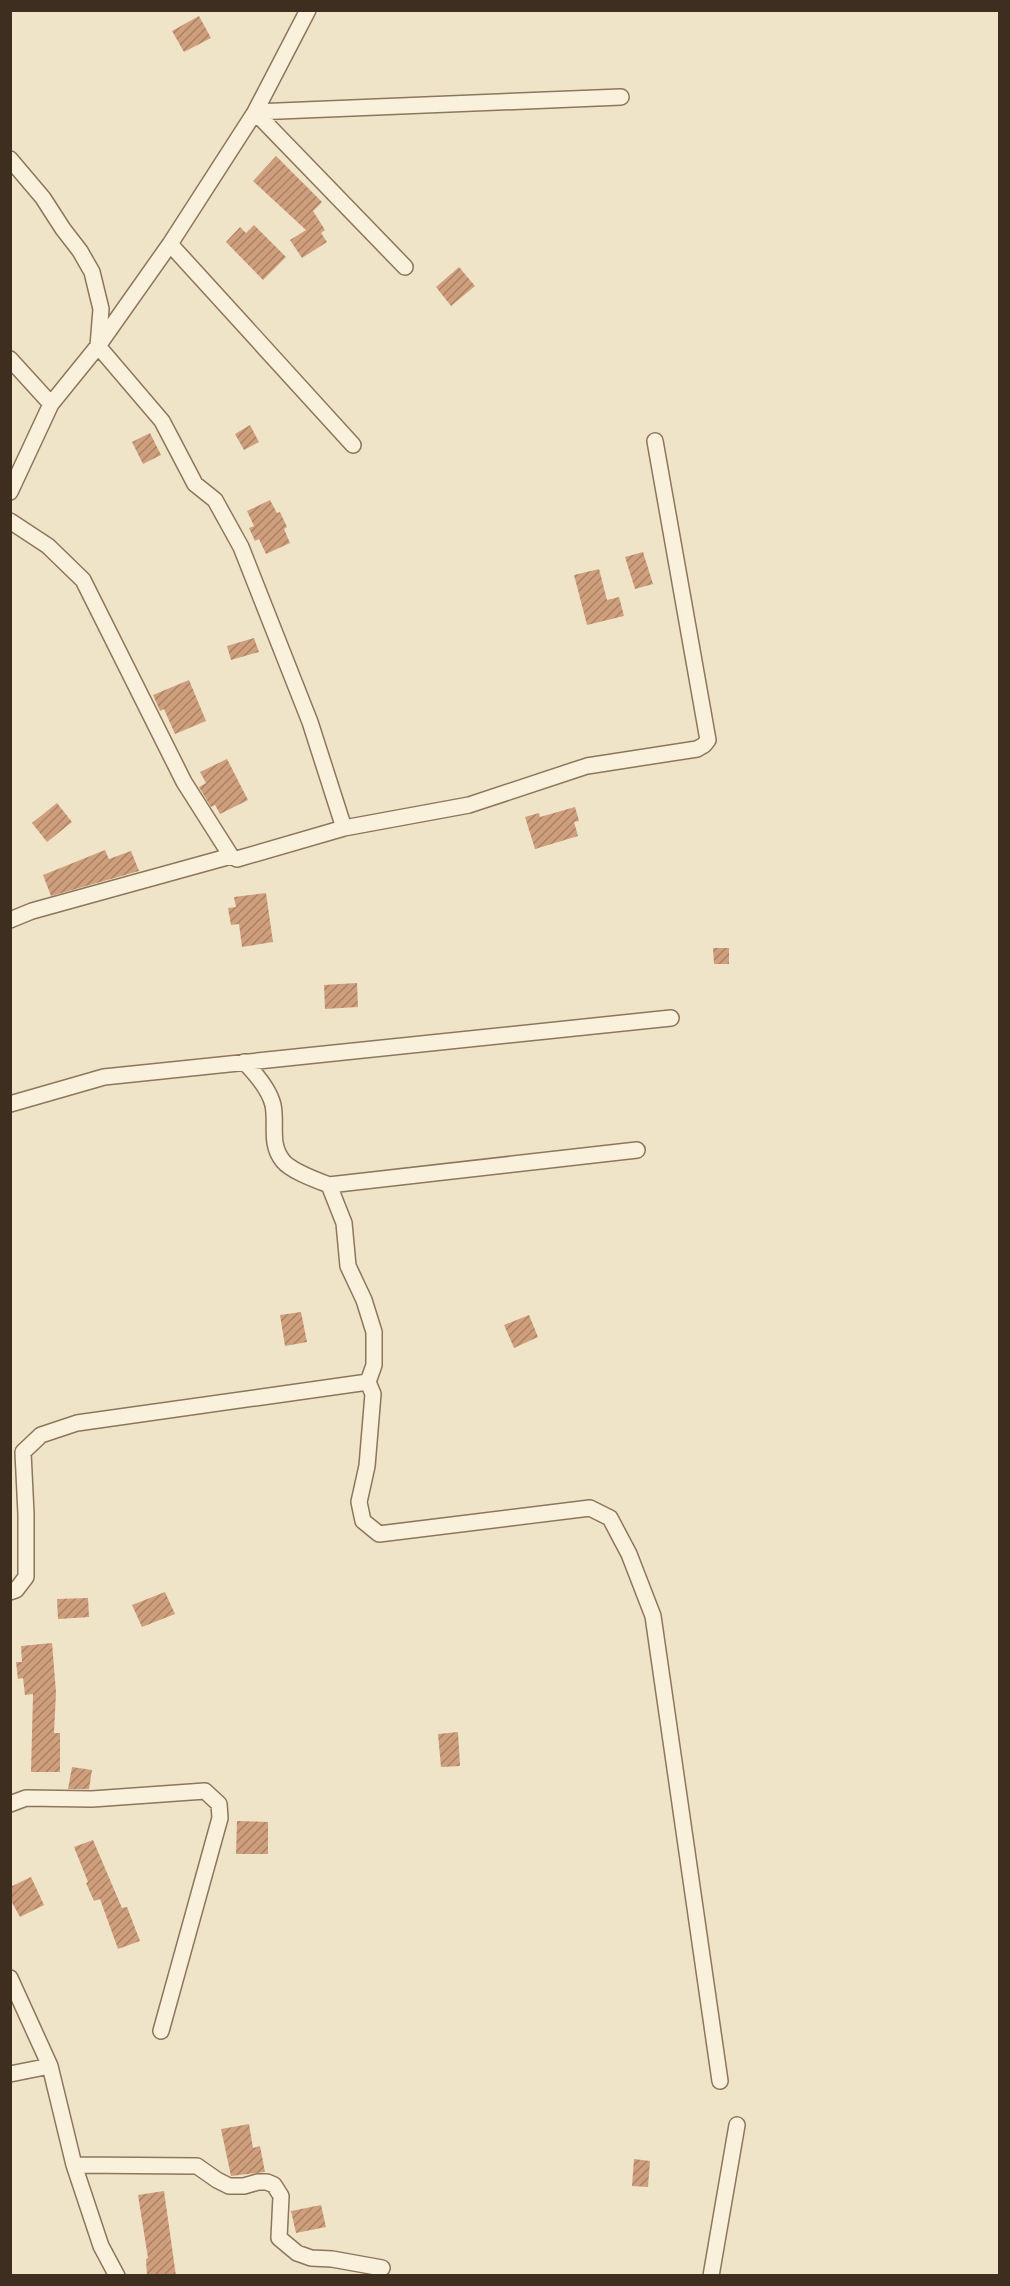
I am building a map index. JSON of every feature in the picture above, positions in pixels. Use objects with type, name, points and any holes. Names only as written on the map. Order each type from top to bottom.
[{"type":"street","points":[[10,492],[51,404],[98,346],[170,244],[255,112],[308,10]]},
{"type":"street","points":[[255,112],[621,97]]},
{"type":"street","points":[[255,112],[405,267]]},
{"type":"street","points":[[10,159],[43,198],[80,250],[92,272],[102,309],[98,346],[162,421],[195,484],[215,500],[242,547],[310,722],[344,828]]},
{"type":"street","points":[[170,244],[353,445]]},
{"type":"street","points":[[10,359],[51,404]]},
{"type":"street","points":[[10,521],[48,546],[83,580],[184,782],[231,856],[237,859],[344,828],[470,805],[586,766],[697,749],[704,745],[708,740],[655,441]]},
{"type":"street","points":[[10,920],[32,911],[231,856]]},
{"type":"street","points":[[10,1104],[104,1077],[670,1018]]},
{"type":"street","points":[[244,1062],[258,1076],[273,1105],[274,1140],[283,1161],[305,1175],[329,1185],[638,1150]]},
{"type":"street","points":[[329,1185],[344,1223],[348,1266],[364,1300],[374,1332],[374,1365],[368,1382],[373,1394],[367,1466],[359,1502],[363,1521],[378,1534],[590,1508],[610,1518],[629,1554],[653,1616],[720,2081]]},
{"type":"street","points":[[10,1592],[16,1590],[26,1577],[23,1452],[41,1434],[77,1423],[368,1382]]},
{"type":"street","points":[[10,1804],[26,1798],[92,1799],[205,1791],[219,1803],[220,1818],[161,2031]]},
{"type":"street","points":[[10,1978],[50,2066],[74,2165],[101,2246],[117,2276]]},
{"type":"street","points":[[10,2074],[50,2066]]},
{"type":"street","points":[[711,2276],[737,2125]]},
{"type":"street","points":[[74,2165],[198,2166],[217,2180],[230,2186],[244,2186],[258,2182],[274,2184],[281,2196],[279,2238],[297,2253],[311,2258],[341,2260],[381,2268]]},
{"type":"building","points":[[199,16],[211,38],[184,52],[172,31]]},
{"type":"building","points":[[276,156],[322,202],[313,211],[325,230],[321,233],[327,242],[302,258],[290,240],[306,230],[253,181]]},
{"type":"building","points":[[254,225],[286,257],[263,280],[226,242],[240,227],[246,233]]},
{"type":"building","points":[[459,267],[475,286],[451,306],[436,287]]},
{"type":"building","points":[[250,425],[259,442],[244,450],[235,434]]},
{"type":"building","points":[[150,433],[161,455],[143,464],[132,442]]},
{"type":"building","points":[[270,500],[277,513],[280,512],[287,527],[284,529],[290,543],[266,554],[259,539],[255,541],[249,528],[254,526],[247,511]]},
{"type":"building","points":[[643,552],[653,584],[635,589],[625,557]]},
{"type":"building","points":[[599,569],[607,600],[619,597],[624,616],[587,625],[574,575]]},
{"type":"building","points":[[254,638],[259,652],[231,660],[227,646]]},
{"type":"building","points":[[189,680],[206,721],[175,734],[164,709],[160,711],[153,695]]},
{"type":"building","points":[[227,759],[248,800],[220,814],[215,805],[211,807],[199,787],[206,783],[200,772]]},
{"type":"building","points":[[57,803],[72,822],[47,842],[32,823]]},
{"type":"building","points":[[575,807],[579,821],[574,822],[578,836],[535,849],[525,817],[539,813],[540,817]]},
{"type":"building","points":[[105,850],[109,859],[131,851],[139,871],[51,896],[43,875]]},
{"type":"building","points":[[266,893],[273,942],[242,947],[239,924],[231,925],[228,908],[236,907],[234,897]]},
{"type":"building","points":[[713,948],[729,948],[729,964],[714,964]]},
{"type":"building","points":[[357,983],[358,1007],[325,1009],[324,985]]},
{"type":"building","points":[[301,1312],[307,1342],[285,1346],[280,1315]]},
{"type":"building","points":[[529,1315],[538,1337],[514,1348],[504,1325]]},
{"type":"building","points":[[165,1592],[175,1614],[142,1627],[132,1605]]},
{"type":"building","points":[[88,1598],[89,1617],[58,1619],[57,1599]]},
{"type":"building","points":[[52,1643],[56,1692],[54,1733],[60,1733],[60,1772],[31,1772],[33,1694],[25,1695],[23,1678],[18,1679],[16,1662],[22,1662],[21,1646]]},
{"type":"building","points":[[458,1732],[460,1766],[441,1767],[438,1734]]},
{"type":"building","points":[[72,1767],[92,1770],[89,1789],[68,1789]]},
{"type":"building","points":[[237,1821],[268,1822],[268,1854],[236,1854]]},
{"type":"building","points":[[93,1840],[122,1908],[127,1907],[140,1941],[118,1949],[100,1899],[94,1901],[74,1847]]},
{"type":"building","points":[[31,1877],[44,1905],[20,1917],[10,1899],[10,1887]]},
{"type":"building","points":[[249,2124],[253,2148],[260,2146],[265,2172],[231,2176],[221,2129]]},
{"type":"building","points":[[634,2159],[650,2161],[648,2187],[632,2186]]},
{"type":"building","points":[[164,2191],[176,2276],[147,2276],[146,2259],[148,2258],[138,2195]]},
{"type":"building","points":[[321,2205],[326,2227],[296,2233],[291,2211]]}]
